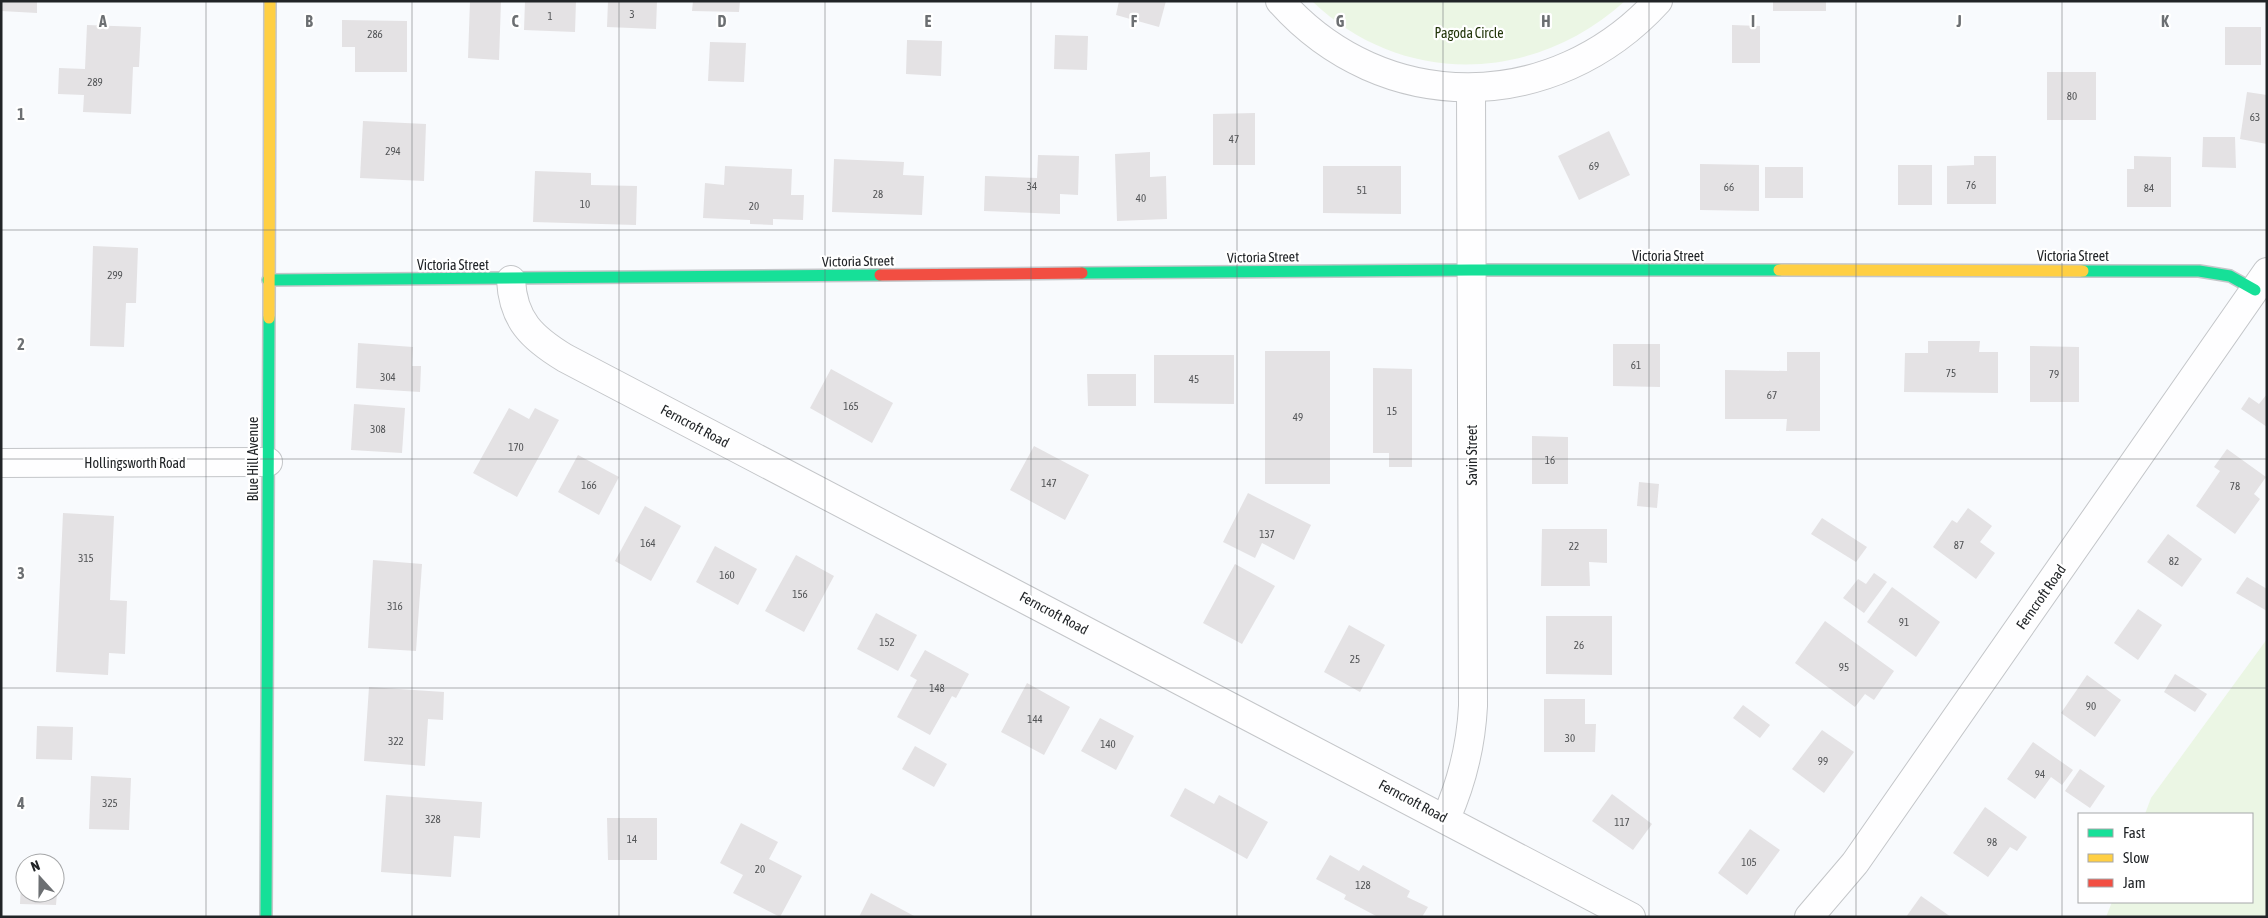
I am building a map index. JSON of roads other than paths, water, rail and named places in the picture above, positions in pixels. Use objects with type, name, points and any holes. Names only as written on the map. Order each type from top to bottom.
[{"type":"main road","name":"Blue Hill Avenue","points":[[266,917],[270,1]]},
{"type":"main road","name":"Victoria Street","points":[[268,280],[511,280],[1471,270],[2199,271],[2261,281]]},
{"type":"street","points":[[1280,1],[1305,26],[1324,41],[1371,67],[1420,84],[1471,88],[1524,82],[1576,63],[1602,49],[1626,32],[1658,1]]},
{"type":"street","name":"Savin Street","points":[[1446,818],[1457,794],[1463,772],[1472,727],[1473,706],[1471,88]]},
{"type":"street","name":"Ferncroft Road","points":[[511,280],[516,310],[524,324],[543,343],[565,358],[1446,818],[1631,917]]},
{"type":"street","name":"Ferncroft Road","points":[[1809,917],[1855,863],[2261,281]]},
{"type":"street","name":"Hollingsworth Road","points":[[1,463],[268,462]]},
{"type":"park label","name":"Pagoda Circle","points":[[1469,33]]}]
